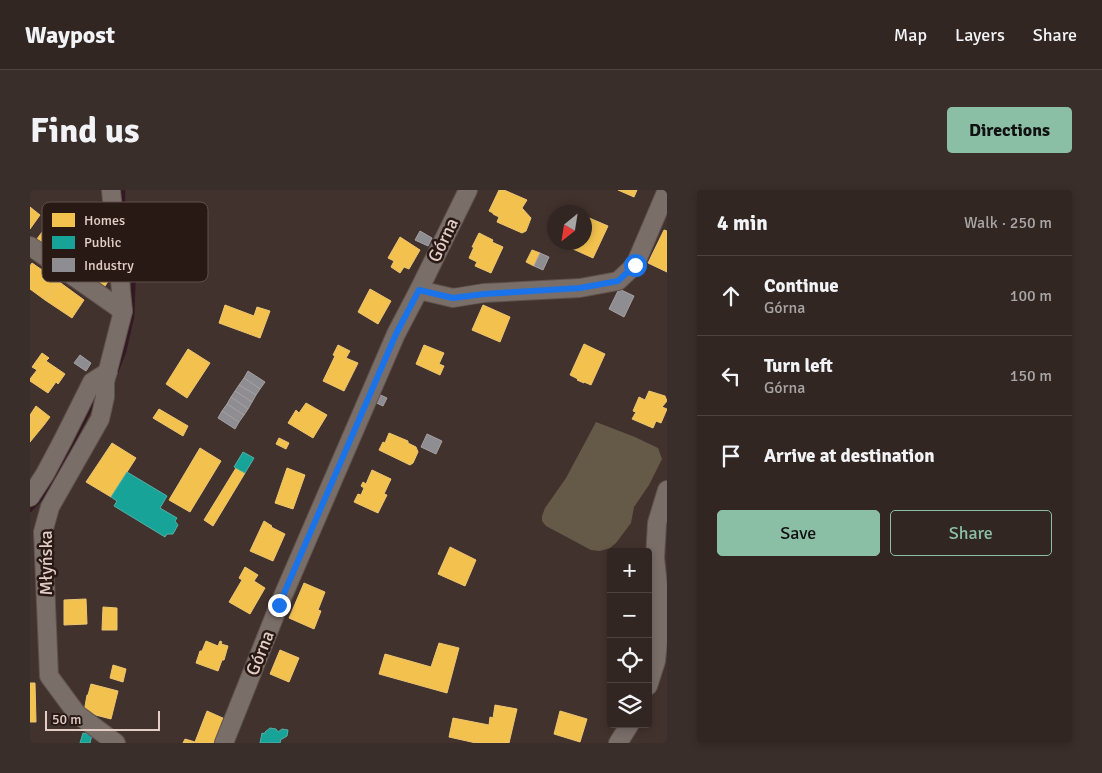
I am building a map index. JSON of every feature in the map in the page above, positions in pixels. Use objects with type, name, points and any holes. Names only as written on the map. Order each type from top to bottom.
[{"type":"street","name":"Górna","points":[[224,743],[279,605],[396,334],[468,190]]},
{"type":"street","points":[[419,290],[453,298],[484,294],[580,288],[618,281],[635,265],[667,190]]},
{"type":"street","points":[[30,246],[42,254]]},
{"type":"street","points":[[82,282],[123,311]]},
{"type":"street","name":"Młyńska","points":[[38,501],[100,419],[123,311],[120,282]]},
{"type":"street","name":"Młyńska","points":[[106,384],[92,382],[45,474],[38,501],[43,532],[50,676],[77,714],[116,743]]},
{"type":"street","points":[[649,683],[656,661],[661,613],[655,558],[657,523],[667,490]]},
{"type":"street","points":[[618,743],[627,728]]},
{"type":"shaded area","points":[[596,422],[658,448],[662,459],[649,485],[634,507],[631,523],[616,543],[610,548],[600,551],[591,550],[546,526],[542,521],[545,508],[566,478]]},
{"type":"building: Homes","points":[[499,190],[504,190],[527,200],[522,208],[531,218],[526,231],[522,233],[497,222],[499,217],[489,211]]},
{"type":"building: Homes","points":[[618,190],[637,190],[634,197]]},
{"type":"building: Homes","points":[[30,207],[40,215],[30,229]]},
{"type":"building: Homes","points":[[592,219],[608,226],[593,258],[575,250],[592,250]]},
{"type":"building: Homes","points":[[664,230],[667,231],[667,272],[648,263]]},
{"type":"building: Homes","points":[[42,232],[42,242],[37,239]]},
{"type":"building: Homes","points":[[479,233],[503,247],[491,273],[475,266],[477,262],[469,258]]},
{"type":"building: Homes","points":[[400,237],[420,250],[409,269],[404,267],[400,273],[391,267],[394,261],[388,258]]},
{"type":"building: Homes","points":[[532,250],[540,253],[534,266],[526,262]]},
{"type":"building: Homes","points":[[32,263],[42,270],[42,282],[57,282],[45,300],[30,289],[30,266]]},
{"type":"building: Homes","points":[[57,282],[59,282],[84,300],[72,318],[45,300]]},
{"type":"building: Homes","points":[[92,282],[108,282],[103,289]]},
{"type":"building: Homes","points":[[370,289],[391,301],[378,324],[358,312]]},
{"type":"building: Homes","points":[[225,305],[254,316],[257,307],[270,311],[260,338],[219,323]]},
{"type":"building: Homes","points":[[483,305],[510,317],[500,342],[472,330]]},
{"type":"building: Homes","points":[[584,344],[605,354],[591,385],[577,380],[570,375]]},
{"type":"building: Homes","points":[[338,345],[350,351],[346,358],[358,363],[344,391],[323,381]]},
{"type":"building: Homes","points":[[424,345],[444,353],[439,364],[444,366],[440,375],[416,364]]},
{"type":"building: Homes","points":[[188,349],[210,363],[187,398],[166,384]]},
{"type":"building: Homes","points":[[42,353],[49,358],[46,361],[65,374],[48,393],[30,381],[37,370],[32,367]]},
{"type":"building: Homes","points":[[649,391],[665,396],[667,401],[662,407],[667,409],[661,423],[656,421],[653,428],[632,419],[636,412],[633,411],[639,397],[645,400]]},
{"type":"building: Homes","points":[[306,403],[327,415],[313,438],[288,423],[296,410],[299,413]]},
{"type":"building: Homes","points":[[36,406],[50,417],[44,425],[30,415]]},
{"type":"building: Homes","points":[[159,409],[188,426],[183,436],[153,418]]},
{"type":"building: Homes","points":[[30,415],[44,425],[30,442]]},
{"type":"building: Homes","points":[[389,433],[408,441],[408,443],[416,447],[418,452],[413,463],[410,465],[379,450],[383,442],[385,443]]},
{"type":"building: Homes","points":[[279,438],[289,443],[286,449],[276,444]]},
{"type":"building: Homes","points":[[112,443],[136,458],[111,497],[86,482]]},
{"type":"building: Homes","points":[[200,448],[221,461],[190,512],[169,500]]},
{"type":"building: Homes","points":[[236,468],[245,473],[213,526],[204,520]]},
{"type":"building: Homes","points":[[287,468],[305,475],[293,509],[275,503]]},
{"type":"building: Homes","points":[[372,470],[391,479],[384,494],[387,495],[378,513],[354,502],[358,494],[361,495],[364,488],[361,486],[363,482],[366,484]]},
{"type":"building: Homes","points":[[264,521],[285,534],[273,561],[250,551]]},
{"type":"building: Homes","points":[[450,547],[476,560],[465,586],[438,574]]},
{"type":"building: Homes","points":[[245,567],[258,575],[254,581],[265,588],[250,614],[229,602],[242,580],[239,578]]},
{"type":"building: Homes","points":[[304,583],[325,592],[318,610],[321,611],[314,629],[289,618]]},
{"type":"building: Homes","points":[[86,599],[87,624],[64,625],[64,600]]},
{"type":"building: Homes","points":[[103,607],[117,608],[117,630],[102,630]]},
{"type":"building: Homes","points":[[206,641],[218,646],[220,641],[222,642],[221,644],[228,646],[218,671],[196,663]]},
{"type":"building: Homes","points":[[439,643],[459,648],[447,693],[379,674],[385,654],[431,667]]},
{"type":"building: Homes","points":[[280,650],[299,658],[289,682],[270,674]]},
{"type":"building: Homes","points":[[113,665],[126,669],[123,682],[110,678]]},
{"type":"building: Homes","points":[[30,683],[35,683],[36,722],[30,722]]},
{"type":"building: Homes","points":[[91,684],[118,691],[111,719],[84,712]]},
{"type":"building: Homes","points":[[495,705],[517,709],[509,743],[476,743],[449,737],[453,718],[489,725],[490,717],[493,718]]},
{"type":"building: Homes","points":[[207,711],[225,719],[216,743],[183,743],[185,739],[195,742]]},
{"type":"building: Homes","points":[[560,711],[587,719],[580,742],[554,734]]},
{"type":"building: Public","points":[[243,452],[254,458],[245,473],[234,467]]},
{"type":"building: Public","points":[[127,472],[167,496],[160,508],[177,518],[175,521],[178,525],[173,534],[167,534],[165,537],[114,506],[117,501],[111,497]]},
{"type":"building: Public","points":[[270,728],[276,729],[278,732],[282,729],[288,730],[287,736],[281,739],[280,743],[260,743],[262,733],[265,734]]},
{"type":"building: Public","points":[[83,733],[92,735],[90,743],[80,743]]},
{"type":"building: Industry","points":[[420,231],[432,238],[428,246],[415,240]]},
{"type":"building: Industry","points":[[540,253],[549,257],[543,270],[534,266]]},
{"type":"building: Industry","points":[[619,289],[634,296],[624,317],[609,309]]},
{"type":"building: Industry","points":[[80,355],[91,363],[86,371],[74,363]]},
{"type":"building: Industry","points":[[248,371],[265,382],[260,389],[244,378]]},
{"type":"building: Industry","points":[[244,378],[260,389],[256,395],[239,385]]},
{"type":"building: Industry","points":[[239,385],[256,395],[252,402],[235,391]]},
{"type":"building: Industry","points":[[235,391],[252,402],[248,409],[231,397]]},
{"type":"building: Industry","points":[[374,392],[387,398],[383,406],[370,400]]},
{"type":"building: Industry","points":[[231,397],[248,409],[244,415],[227,404]]},
{"type":"building: Industry","points":[[227,404],[244,415],[239,422],[222,411]]},
{"type":"building: Industry","points":[[222,411],[239,422],[235,429],[218,418]]},
{"type":"building: Industry","points":[[427,434],[442,441],[436,454],[421,447]]},
{"type":"waterway","points":[[123,190],[123,202]]},
{"type":"waterway","points":[[115,375],[124,352],[132,317],[133,282]]},
{"type":"waterway","points":[[30,510],[49,490],[95,399],[98,397]]},
{"type":"route","points":[[279,605],[396,334],[419,290],[453,298],[484,294],[580,288],[618,281],[635,265]]}]
